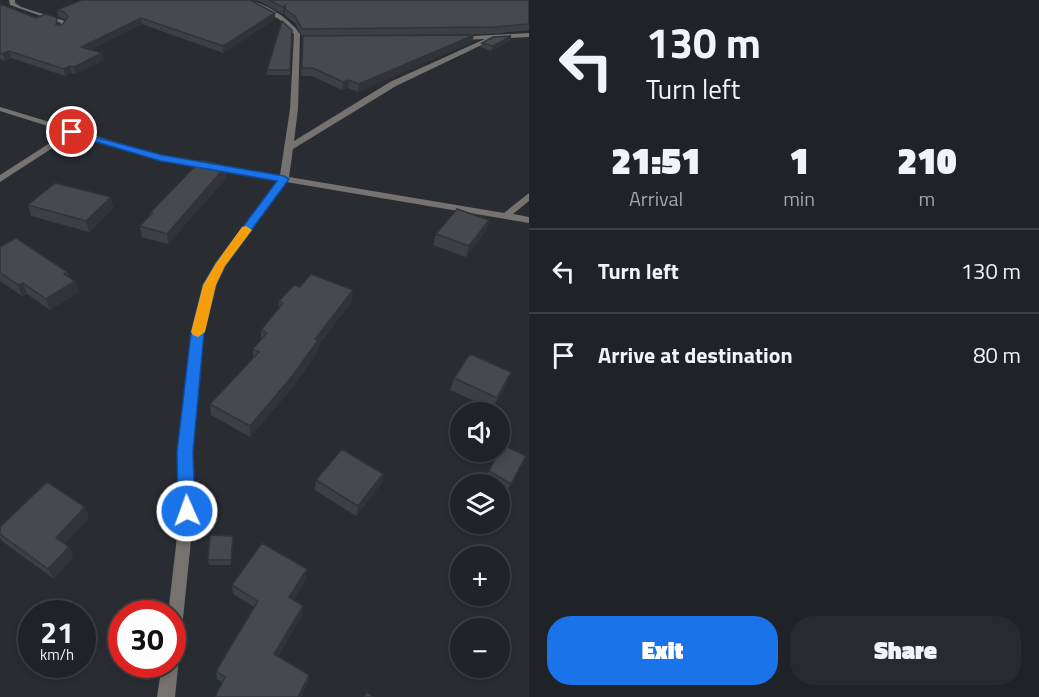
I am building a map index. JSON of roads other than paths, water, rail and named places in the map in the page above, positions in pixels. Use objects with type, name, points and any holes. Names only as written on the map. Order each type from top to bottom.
[{"type":"street","points":[[12,0],[12,4],[19,8],[63,22],[65,25],[61,29]]},
{"type":"street","points":[[178,600],[187,511],[185,452],[198,333],[209,285],[220,266],[284,179],[303,40],[292,25],[283,18],[245,0]]},
{"type":"street","points":[[450,38],[529,35]]},
{"type":"street","points":[[290,147],[393,84],[492,38]]},
{"type":"street","points":[[0,109],[161,158],[507,214],[529,220]]},
{"type":"street","points":[[0,179],[72,132]]},
{"type":"street","points":[[507,214],[529,196]]},
{"type":"street","points":[[166,697],[169,678]]}]
